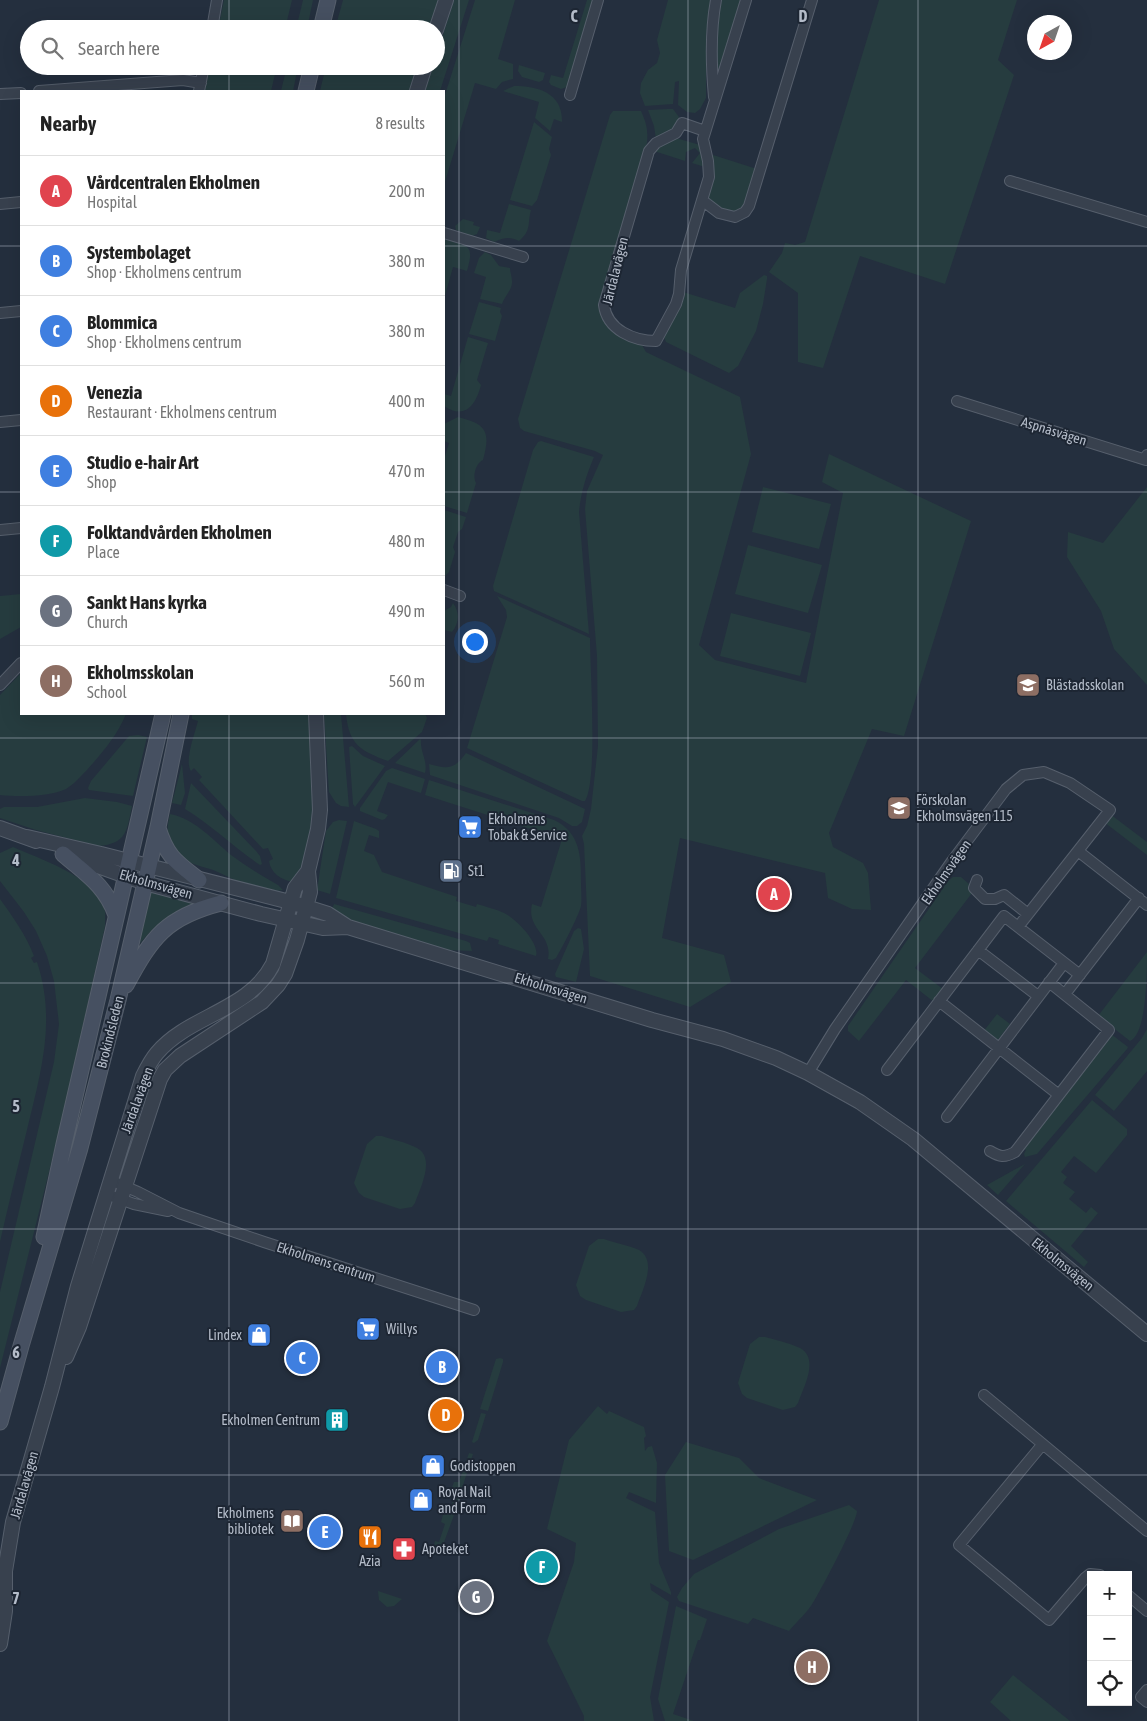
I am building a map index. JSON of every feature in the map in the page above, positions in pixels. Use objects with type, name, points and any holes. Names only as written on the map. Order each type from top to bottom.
[{"type":"main road","points":[[323,20],[328,0]]},
{"type":"main road","points":[[306,90],[310,75]]},
{"type":"main road","name":"Brokindsleden","points":[[21,1346],[66,1134],[164,715]]},
{"type":"main road","name":"Brokindsleden","points":[[0,1422],[80,1148],[118,1000],[158,827],[181,715]]},
{"type":"main road","points":[[158,827],[163,846],[172,857],[200,880]]},
{"type":"main road","points":[[63,854],[99,885],[110,899],[116,915]]},
{"type":"main road","points":[[118,1000],[149,946],[162,931],[186,914],[221,902]]},
{"type":"street","points":[[214,20],[217,0]]},
{"type":"street","points":[[439,20],[446,0]]},
{"type":"street","points":[[570,95],[598,0]]},
{"type":"street","name":"Järdalavägen","points":[[714,102],[711,61],[716,0]]},
{"type":"street","name":"Järdalavägen","points":[[705,131],[682,123],[676,133],[656,143],[649,151],[604,305],[607,316],[625,334],[646,341],[656,341],[676,304],[679,294],[681,270],[710,171],[702,139],[705,131],[746,0]]},
{"type":"street","points":[[702,200],[719,212],[735,217],[741,215],[749,206],[812,0]]},
{"type":"street","points":[[417,90],[422,75]]},
{"type":"street","points":[[52,90],[183,80],[200,87]]},
{"type":"street","points":[[0,94],[20,93]]},
{"type":"street","points":[[1010,181],[1147,222]]},
{"type":"street","points":[[0,204],[20,202]]},
{"type":"street","points":[[445,233],[523,257]]},
{"type":"street","points":[[0,313],[20,311]]},
{"type":"street","name":"Aspnäsvägen","points":[[957,401],[1146,460],[1147,455]]},
{"type":"street","points":[[0,422],[20,420]]},
{"type":"street","points":[[0,530],[20,528]]},
{"type":"street","points":[[445,590],[460,596]]},
{"type":"street","points":[[0,685],[20,663]]},
{"type":"street","name":"Järdalavägen","points":[[0,1644],[5,1611],[5,1571],[13,1522],[52,1387],[67,1323],[143,1076],[157,1052],[173,1039],[240,1000],[262,982],[273,964],[295,888],[308,871],[315,847],[320,810],[316,715]]},
{"type":"street","name":"Ekholmsvägen","points":[[808,1073],[846,1014],[952,862],[1006,789],[1023,775],[1044,772],[1070,783],[1110,810],[1018,927]]},
{"type":"street","name":"Ekholmsvägen","points":[[0,828],[127,869],[145,883],[261,914],[323,928],[348,927]]},
{"type":"street","name":"Ekholmsvägen","points":[[27,837],[63,854],[127,869],[148,867],[290,902],[328,914],[348,927],[652,1020],[723,1039],[776,1058],[808,1073],[860,1102],[913,1139],[1147,1334]]},
{"type":"street","points":[[1065,994],[1143,901],[1078,851]]},
{"type":"street","name":"Järdalavägen","points":[[52,1387],[79,1327],[126,1186],[152,1100],[165,1070],[180,1056],[270,995],[285,974],[302,923],[310,892],[308,871]]},
{"type":"street","points":[[977,880],[974,888],[985,899],[995,899],[1004,896],[1028,914]]},
{"type":"street","points":[[887,1070],[1004,916],[1080,975]]},
{"type":"street","points":[[978,950],[1038,996]]},
{"type":"street","points":[[947,1117],[1064,963]]},
{"type":"street","points":[[990,1151],[1000,1157],[1006,1157],[1015,1152],[1109,1030],[1049,982]]},
{"type":"street","points":[[939,1001],[1059,1095]]},
{"type":"street","name":"Ekholmens centrum","points":[[108,1187],[126,1186],[179,1213]]},
{"type":"street","name":"Ekholmens centrum","points":[[108,1187],[121,1200],[179,1213],[474,1310]]},
{"type":"street","points":[[984,1395],[1147,1531]]},
{"type":"street","points":[[1042,1445],[959,1545],[1049,1620],[1087,1576]]},
{"type":"street","points":[[1132,1598],[1147,1610]]},
{"type":"street","points":[[1147,1690],[1141,1697],[1147,1702]]},
{"type":"green space","points":[[224,0],[292,0],[287,20],[220,20]]},
{"type":"green space","points":[[303,0],[313,0],[309,20],[298,20]]},
{"type":"green space","points":[[343,0],[438,0],[432,20],[337,20]]},
{"type":"green space","points":[[454,0],[469,0],[440,90],[425,90],[430,75],[445,75],[445,28]]},
{"type":"green space","points":[[475,0],[515,0],[498,59],[513,64],[513,79],[502,82],[496,89],[475,83],[445,182],[445,95]]},
{"type":"green space","points":[[587,0],[594,0],[567,87],[561,89],[551,85],[549,82],[551,75],[563,78]]},
{"type":"green space","points":[[668,0],[712,0],[706,36],[706,98],[700,109],[695,113],[687,112],[678,105],[679,81],[675,82],[673,104],[645,106],[640,93],[641,83],[648,70],[657,63],[660,53],[657,40]]},
{"type":"green space","points":[[722,0],[744,0],[718,85],[716,43]]},
{"type":"green space","points":[[879,0],[1017,0],[998,60],[1014,75],[945,284],[860,256],[823,368],[798,362],[798,293],[769,272],[782,253],[785,243],[795,245],[805,242]]},
{"type":"green space","points":[[519,65],[545,73],[543,80],[539,82],[522,77],[518,71]]},
{"type":"green space","points":[[208,75],[275,75],[271,90],[205,90]]},
{"type":"green space","points":[[285,75],[296,75],[293,90],[281,90]]},
{"type":"green space","points":[[324,75],[414,75],[409,90],[320,90]]},
{"type":"green space","points":[[514,86],[540,90],[554,98],[561,112],[562,122],[554,119],[550,131],[535,118],[539,102],[503,91]]},
{"type":"green space","points":[[673,109],[679,117],[676,128],[656,139],[654,126],[648,110]]},
{"type":"green space","points":[[613,111],[641,111],[646,124],[647,138],[646,148],[602,301],[612,328],[623,339],[642,345],[646,352],[740,397],[751,454],[699,645],[715,660],[806,683],[843,493],[822,482],[829,454],[971,521],[904,736],[872,729],[829,833],[833,847],[863,863],[868,873],[871,910],[852,909],[828,898],[825,873],[680,838],[662,938],[724,955],[731,982],[690,1007],[590,976],[584,844],[582,836],[587,826],[591,809],[598,746],[597,656],[585,509],[587,491],[603,455],[595,451],[524,431],[520,428],[518,419],[610,115]]},
{"type":"green space","points":[[534,122],[552,137],[549,149],[551,155],[537,200],[532,206],[510,200]]},
{"type":"green space","points":[[676,138],[700,145],[705,167],[692,163],[700,153],[695,148],[686,152],[685,161],[654,151]]},
{"type":"green space","points":[[710,154],[757,169],[745,208],[735,213],[731,212],[719,208],[709,199],[707,195]]},
{"type":"green space","points":[[509,204],[531,210],[526,233],[519,241],[506,238],[494,242],[486,238],[487,230],[500,233]]},
{"type":"green space","points":[[463,219],[474,222],[473,225],[480,227],[477,234],[472,236],[456,230],[455,226]]},
{"type":"green space","points":[[445,239],[464,245],[470,251],[467,271],[453,267],[445,295]]},
{"type":"green space","points":[[485,252],[491,255],[499,266],[510,268],[512,284],[502,304],[480,299],[486,277],[474,273],[479,258]]},
{"type":"green space","points":[[764,275],[767,276],[767,279],[756,331],[738,366],[729,373],[666,342],[663,335],[683,292],[735,308],[740,293]]},
{"type":"green space","points":[[479,302],[501,308],[502,316],[495,341],[469,334]]},
{"type":"green space","points":[[468,337],[488,343],[477,380],[481,385],[473,404],[464,411],[451,410],[445,407],[445,394],[451,396]]},
{"type":"green space","points":[[458,417],[480,426],[486,435],[483,460],[475,470],[474,477],[476,483],[467,513],[445,506],[445,456],[449,443],[445,441],[445,424]]},
{"type":"green space","points":[[541,441],[594,457],[584,484],[579,512],[589,634],[494,591],[493,586],[533,450],[538,442]]},
{"type":"green space","points":[[763,487],[831,504],[819,549],[752,532]]},
{"type":"green space","points":[[1147,487],[1147,685],[1114,649],[1101,611],[1067,557],[1068,532],[1103,543]]},
{"type":"green space","points":[[445,510],[466,517],[453,547],[455,552],[449,572],[445,576]]},
{"type":"green space","points":[[748,545],[822,565],[808,613],[735,594]]},
{"type":"green space","points":[[20,594],[20,628],[0,639],[0,596]]},
{"type":"green space","points":[[497,596],[590,638],[592,748],[589,789],[585,801],[467,748],[507,617],[506,610]]},
{"type":"green space","points":[[453,603],[457,610],[458,618],[452,632],[445,630],[445,610],[451,607]]},
{"type":"green space","points":[[731,613],[811,633],[800,676],[720,656]]},
{"type":"green space","points":[[20,674],[20,715],[126,715],[114,737],[98,758],[66,789],[51,794],[33,796],[0,795],[0,695]]},
{"type":"green space","points":[[192,715],[309,715],[314,778],[312,824],[302,865],[292,882],[274,873],[269,861],[273,859],[268,848],[263,849],[199,780],[202,777],[194,768],[191,771],[189,754],[198,721],[192,719]]},
{"type":"green space","points":[[324,715],[341,715],[349,807],[336,803],[329,792]]},
{"type":"green space","points":[[346,715],[426,715],[427,718],[422,732],[388,761],[370,754],[358,745],[353,740]]},
{"type":"green space","points":[[129,736],[147,737],[133,796],[89,790],[91,781]]},
{"type":"green space","points":[[420,739],[426,764],[425,773],[395,763]]},
{"type":"green space","points":[[352,746],[363,756],[385,766],[355,807],[353,804],[349,747]]},
{"type":"green space","points":[[466,753],[585,809],[582,822],[577,826],[572,826],[559,818],[430,775],[429,764],[450,767],[458,763]]},
{"type":"green space","points":[[182,764],[185,793],[181,805],[172,803]]},
{"type":"green space","points":[[392,768],[425,779],[421,793],[388,782],[377,811],[388,815],[385,819],[382,820],[360,811],[360,808],[386,771]]},
{"type":"green space","points":[[429,780],[554,820],[570,832],[580,855],[581,906],[556,958],[548,959],[549,951],[547,944],[536,926],[531,913],[532,904],[541,907],[562,839],[425,795]]},
{"type":"green space","points":[[191,783],[256,851],[260,856],[262,864],[260,865],[250,858],[185,809]]},
{"type":"green space","points":[[85,798],[132,806],[127,829],[120,839],[108,845],[98,846],[36,830],[0,818],[0,809],[4,807],[37,807]]},
{"type":"green space","points":[[170,814],[195,825],[231,855],[283,890],[274,891],[256,888],[186,860],[178,854],[169,840],[168,825]]},
{"type":"green space","points":[[1110,814],[1147,842],[1147,855],[1104,822]]},
{"type":"green space","points":[[339,820],[347,821],[330,894],[317,890],[326,831],[333,822]]},
{"type":"green space","points":[[354,821],[379,831],[379,838],[369,835],[364,851],[374,855],[382,872],[457,897],[456,901],[476,907],[477,904],[504,913],[526,931],[534,944],[536,956],[498,944],[499,940],[489,937],[487,941],[336,898]]},
{"type":"green space","points":[[13,847],[63,869],[87,884],[97,893],[103,903],[105,926],[64,1112],[0,1368],[0,1292],[54,1062],[59,1024],[54,981],[47,956],[36,931],[0,881],[0,853]]},
{"type":"green space","points":[[953,877],[961,877],[970,885],[969,890],[972,893],[915,968],[943,989],[934,1002],[906,980],[859,1041],[848,1031],[848,1026],[948,881]]},
{"type":"green space","points":[[149,892],[196,902],[178,910],[163,921],[136,948]]},
{"type":"green space","points":[[0,899],[27,941],[34,956],[31,958],[34,963],[37,962],[43,984],[46,1027],[41,1069],[0,1242]]},
{"type":"green space","points":[[334,904],[466,941],[470,943],[472,951],[447,950],[351,921],[332,909]]},
{"type":"green space","points":[[578,928],[581,929],[584,949],[576,982],[556,977],[555,974],[574,931]]},
{"type":"green space","points":[[1147,952],[1143,1015],[1136,1036],[1130,1041],[1098,1016]]},
{"type":"green space","points":[[997,1014],[1010,1024],[996,1042],[983,1032]]},
{"type":"green space","points":[[1147,1029],[1147,1071],[1114,1111],[1095,1095],[1142,1038]]},
{"type":"green space","points":[[1111,1034],[1128,1047],[1127,1049],[1037,1154],[1025,1157],[1026,1150],[1023,1148]]},
{"type":"green space","points":[[1092,1100],[1127,1129],[1127,1135],[1096,1173],[1074,1156],[1061,1172],[1067,1177],[1063,1183],[1075,1192],[1069,1199],[1086,1213],[1091,1207],[1098,1213],[1071,1246],[1088,1262],[1084,1267],[1006,1201]]},
{"type":"green space","points":[[376,1136],[408,1144],[423,1153],[426,1166],[425,1174],[412,1207],[400,1209],[364,1197],[359,1193],[354,1183],[367,1144]]},
{"type":"green space","points":[[1025,1164],[998,1195],[987,1185]]},
{"type":"green space","points":[[598,1239],[604,1239],[639,1250],[645,1255],[648,1269],[647,1276],[634,1310],[621,1312],[586,1300],[580,1296],[576,1285],[589,1246]]},
{"type":"green space","points":[[759,1337],[765,1337],[800,1348],[806,1353],[809,1359],[808,1374],[795,1407],[783,1410],[747,1398],[742,1394],[738,1383],[750,1344]]},
{"type":"green space","points":[[496,1359],[503,1359],[503,1362],[488,1411],[480,1409]]},
{"type":"green space","points":[[598,1406],[607,1414],[609,1411],[644,1427],[646,1436],[644,1438],[645,1451],[648,1447],[652,1446],[657,1463],[656,1503],[629,1492],[626,1498],[655,1512],[659,1563],[671,1592],[671,1595],[650,1583],[651,1590],[669,1602],[650,1697],[654,1721],[584,1721],[584,1716],[547,1641],[574,1562],[576,1543],[547,1529],[569,1440]]},
{"type":"green space","points":[[481,1413],[486,1414],[478,1440],[474,1443],[472,1442]]},
{"type":"green space","points":[[686,1442],[739,1458],[759,1478],[817,1500],[693,1560],[669,1551],[665,1475]]},
{"type":"green space","points":[[469,1453],[473,1454],[455,1510],[450,1509],[455,1494],[450,1493],[454,1482],[459,1482]]},
{"type":"green space","points":[[849,1505],[857,1511],[846,1541],[812,1605],[789,1631],[753,1618],[748,1624],[679,1601],[677,1597],[682,1588],[694,1574],[779,1529]]},
{"type":"green space","points":[[444,1511],[454,1515],[439,1556],[432,1553],[435,1541],[439,1542],[445,1524],[441,1522]]},
{"type":"green space","points":[[378,1591],[402,1599],[394,1606],[387,1607],[379,1600]]},
{"type":"green space","points":[[676,1606],[707,1619],[673,1714],[694,1721],[665,1721],[658,1699]]},
{"type":"green space","points":[[1013,1675],[1070,1721],[1011,1721],[990,1702]]},
{"type":"place","name":"Blästadsskolan","points":[[1028,685]]},
{"type":"place","name":"Förskolan Ekholmsvägen 115","points":[[899,808]]},
{"type":"place","name":"Ekholmens Tobak & Service","points":[[470,827]]},
{"type":"place","name":"St1","points":[[451,871]]},
{"type":"place","name":"Vårdcentralen Ekholmen","points":[[774,894]]},
{"type":"place","name":"Willys","points":[[368,1329]]},
{"type":"place","name":"Lindex","points":[[259,1335]]},
{"type":"place","name":"Blommica","points":[[302,1358]]},
{"type":"place","name":"Systembolaget","points":[[442,1367]]},
{"type":"place","name":"Venezia","points":[[446,1415]]},
{"type":"place","name":"Ekholmen Centrum","points":[[337,1420]]},
{"type":"place","name":"Godistoppen","points":[[433,1466]]},
{"type":"place","name":"Royal Nail and Form","points":[[421,1500]]},
{"type":"place","name":"Ekholmens bibliotek","points":[[292,1521]]},
{"type":"place","name":"Studio e-hair Art","points":[[325,1532]]},
{"type":"place","name":"Azia","points":[[370,1537]]},
{"type":"place","name":"Apoteket","points":[[404,1549]]},
{"type":"place","name":"Folktandvården Ekholmen","points":[[542,1567]]},
{"type":"place","name":"Sankt Hans kyrka","points":[[476,1597]]},
{"type":"place","name":"Ekholmsskolan","points":[[812,1667]]}]
